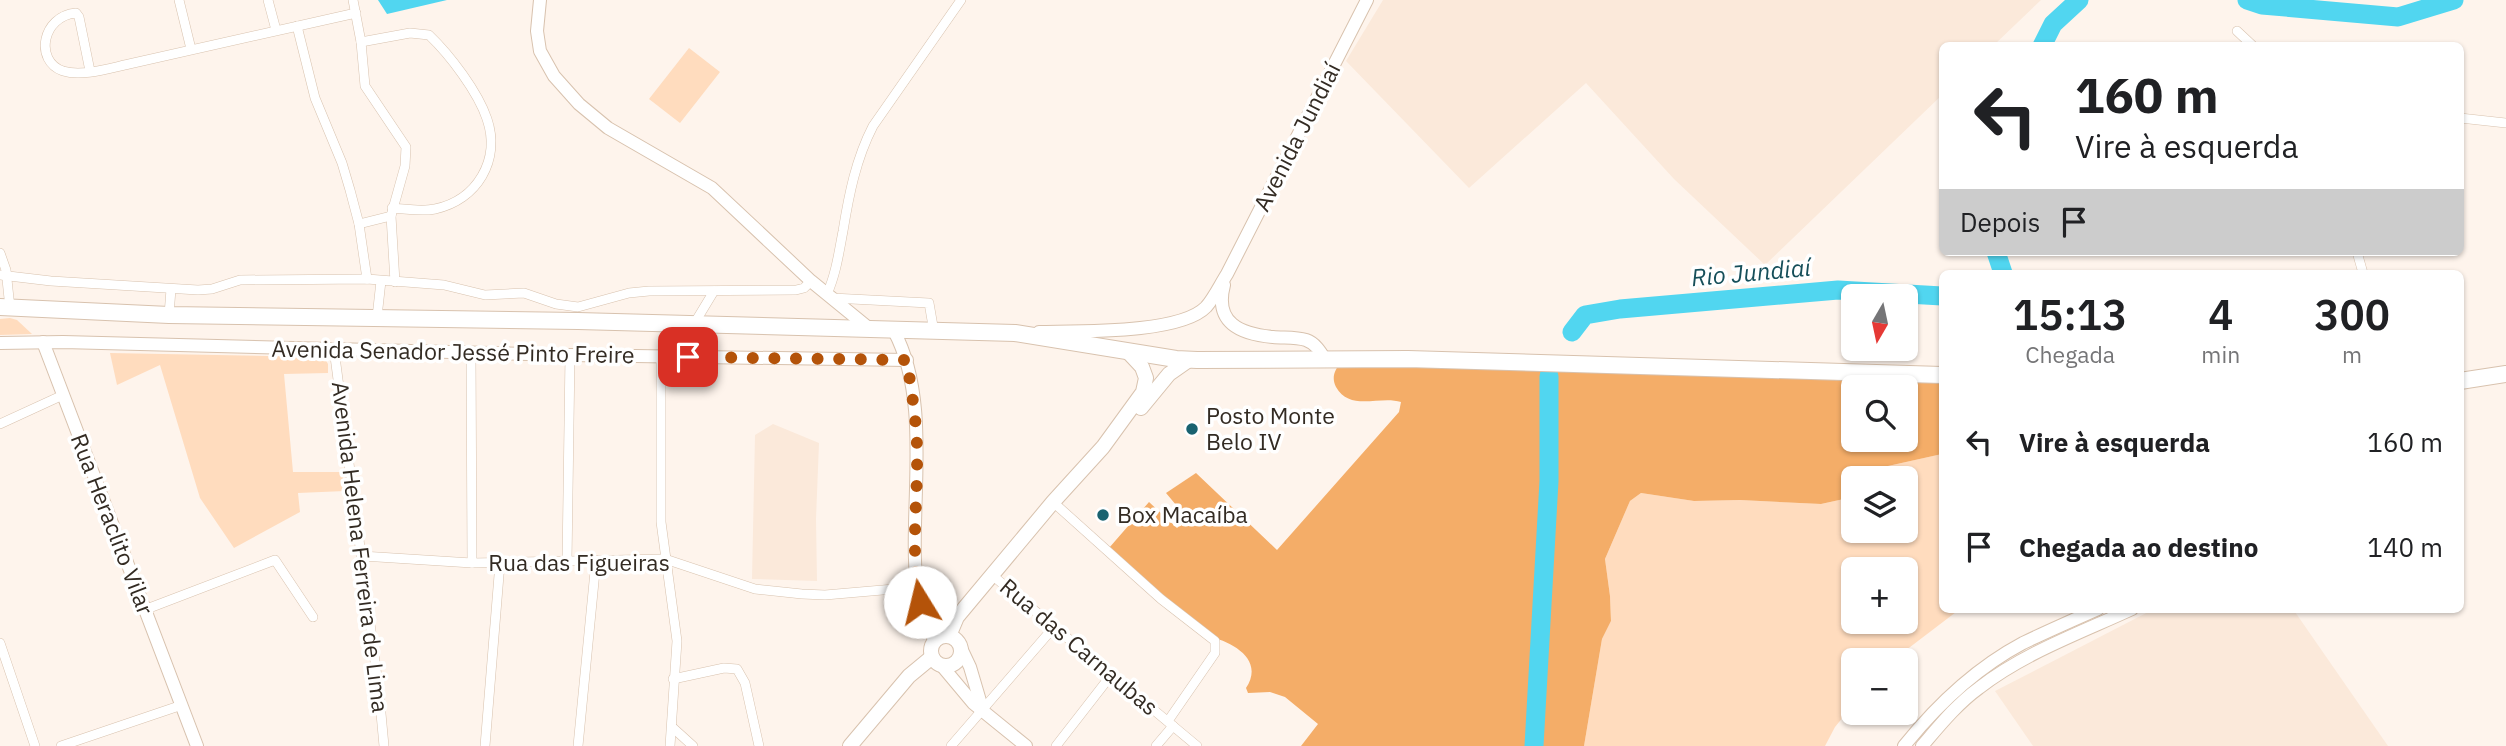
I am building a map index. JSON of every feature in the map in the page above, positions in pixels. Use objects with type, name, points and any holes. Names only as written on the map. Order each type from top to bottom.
[{"type":"highway","points":[[4,300],[169,315],[377,317],[578,314],[694,324],[1015,333],[1189,360],[1587,363],[1939,375]]},
{"type":"highway","points":[[2464,380],[2506,374]]},
{"type":"main road","points":[[1119,428],[1146,384],[1142,367],[1128,352]]},
{"type":"main road","points":[[949,636],[957,617],[1053,502],[1119,428],[1131,420],[1169,374],[1189,360]]},
{"type":"main road","points":[[849,746],[909,676],[937,661],[956,663],[961,648],[957,640],[942,636],[935,640],[930,649],[937,661]]},
{"type":"street","points":[[179,0],[191,49]]},
{"type":"street","points":[[268,0],[276,30]]},
{"type":"street","points":[[353,0],[361,42],[365,86],[406,147],[405,166],[392,212],[395,282]]},
{"type":"street","points":[[540,0],[537,31],[540,51],[554,76],[579,104],[618,134],[712,188],[811,281],[872,330]]},
{"type":"street","points":[[829,296],[851,186],[865,141],[961,0]]},
{"type":"street","name":"Avenida Jundiaí","points":[[1015,333],[1126,329],[1174,322],[1188,318],[1205,307],[1227,274],[1367,0]]},
{"type":"street","points":[[90,71],[79,17],[75,13],[57,20],[48,30],[48,54],[62,71],[90,71],[356,13]]},
{"type":"street","points":[[297,26],[315,98],[342,163],[359,224],[367,279]]},
{"type":"street","points":[[2237,31],[2249,42]]},
{"type":"street","points":[[359,224],[392,212],[437,209],[453,204],[470,192],[483,177],[490,159],[489,128],[483,109],[472,90],[429,36],[410,33],[361,42]]},
{"type":"street","points":[[2464,118],[2506,123]]},
{"type":"street","points":[[0,253],[4,300]]},
{"type":"street","name":"Avenida Jundiaí","points":[[1227,274],[1221,305],[1225,317],[1233,324],[1259,335],[1305,339],[1318,349],[1325,359]]},
{"type":"street","points":[[3,276],[171,289],[206,289],[240,280],[367,279],[444,285],[485,295],[524,293],[578,314],[629,293],[796,290],[804,288],[811,281]]},
{"type":"street","points":[[377,317],[381,281]]},
{"type":"street","points":[[169,315],[171,289]]},
{"type":"street","points":[[694,324],[714,291]]},
{"type":"street","points":[[829,296],[929,303],[934,332]]},
{"type":"street","points":[[894,331],[907,360],[916,432],[914,548],[917,587],[923,614],[935,640]]},
{"type":"street","name":"Rua Heraclito Vilar","points":[[43,342],[197,746]]},
{"type":"street","name":"Avenida Senador Jessé Pinto Freire","points":[[0,343],[907,360]]},
{"type":"street","name":"Avenida Helena Ferreira de Lima","points":[[334,349],[384,746]]},
{"type":"street","points":[[471,352],[472,563]]},
{"type":"street","points":[[566,562],[570,355]]},
{"type":"street","points":[[661,356],[659,488],[665,559],[677,640],[670,746]]},
{"type":"street","points":[[0,424],[63,395]]},
{"type":"street","points":[[1053,502],[1161,599],[1214,641],[1215,653],[1156,746]]},
{"type":"street","name":"Rua das Figueiras","points":[[362,556],[472,563],[665,559],[733,583],[778,593],[825,595],[917,587]]},
{"type":"street","points":[[144,610],[275,560],[279,562],[298,598],[313,617]]},
{"type":"street","points":[[578,746],[596,561]]},
{"type":"street","points":[[485,746],[500,563]]},
{"type":"street","name":"Rua das Carnaubas","points":[[992,575],[1197,746]]},
{"type":"street","points":[[1904,746],[1934,711],[1980,671],[2022,644],[2089,613]]},
{"type":"street","points":[[1922,746],[1946,717],[2005,670],[2123,613]]},
{"type":"street","points":[[951,746],[1054,626]]},
{"type":"street","points":[[0,643],[35,746]]},
{"type":"street","points":[[961,648],[970,667],[983,711]]},
{"type":"street","points":[[937,661],[969,699],[1026,746]]},
{"type":"street","points":[[673,679],[724,668],[737,668],[745,683],[759,746]]},
{"type":"street","points":[[1056,746],[1112,674]]},
{"type":"street","points":[[61,746],[182,705]]},
{"type":"street","points":[[672,727],[692,746]]},
{"type":"shaded area","points":[[1383,0],[2041,0],[1997,42],[1939,42],[1939,98],[1765,265],[1674,179],[1586,83],[1469,188],[1346,61]]},
{"type":"shaded area","points":[[689,48],[720,72],[680,123],[649,99]]},
{"type":"shaded area","points":[[0,319],[17,320],[32,334],[0,335]]},
{"type":"shaded area","points":[[110,353],[324,357],[328,364],[328,373],[284,374],[293,472],[342,472],[345,491],[298,493],[300,512],[234,548],[200,498],[160,365],[117,385]]},
{"type":"shaded area","points":[[1341,362],[1939,368],[1939,455],[1888,466],[1841,466],[1841,500],[1821,504],[1694,501],[1641,493],[1630,501],[1605,559],[1611,621],[1602,639],[1584,746],[1301,746],[1318,724],[1285,697],[1270,692],[1248,693],[1246,688],[1251,678],[1251,668],[1243,653],[1236,647],[1208,636],[1109,548],[1149,502],[1177,528],[1187,518],[1166,493],[1196,473],[1277,550],[1399,412],[1401,402],[1349,399],[1342,395],[1334,380],[1334,374]]},
{"type":"shaded area","points":[[773,424],[819,443],[817,581],[752,579],[755,435]]},
{"type":"shaded area","points":[[1939,455],[1939,613],[1955,613],[1909,648],[1841,648],[1841,720],[1825,746],[1584,746],[1602,639],[1611,621],[1605,559],[1630,501],[1641,493],[1694,501],[1821,504],[1841,500],[1841,543],[1918,543],[1918,466],[1888,466]]},
{"type":"shaded area","points":[[2146,613],[2296,613],[2388,746],[2033,746],[1995,691]]},
{"type":"water","points":[[378,0],[447,0],[387,14]]},
{"type":"waterway","name":"Rio Jundiaí","points":[[2044,42],[2053,24],[2079,0]]},
{"type":"waterway","name":"Rio Jundiaí","points":[[2247,0],[2262,5],[2398,17],[2454,0]]},
{"type":"waterway","name":"Rio Jundiaí","points":[[1997,256],[2002,270]]},
{"type":"waterway","name":"Rio Jundiaí","points":[[1572,332],[1585,315],[1620,309],[1838,290],[1939,296]]},
{"type":"waterway","name":"Rio Jundiaí","points":[[1534,746],[1549,481],[1549,376]]},
{"type":"place","name":"Posto Monte Belo IV","points":[[1192,429]]},
{"type":"place","name":"Box Macaíba","points":[[1103,515]]},
{"type":"route","points":[[688,357],[907,360],[916,432],[914,548],[920,602]]}]
